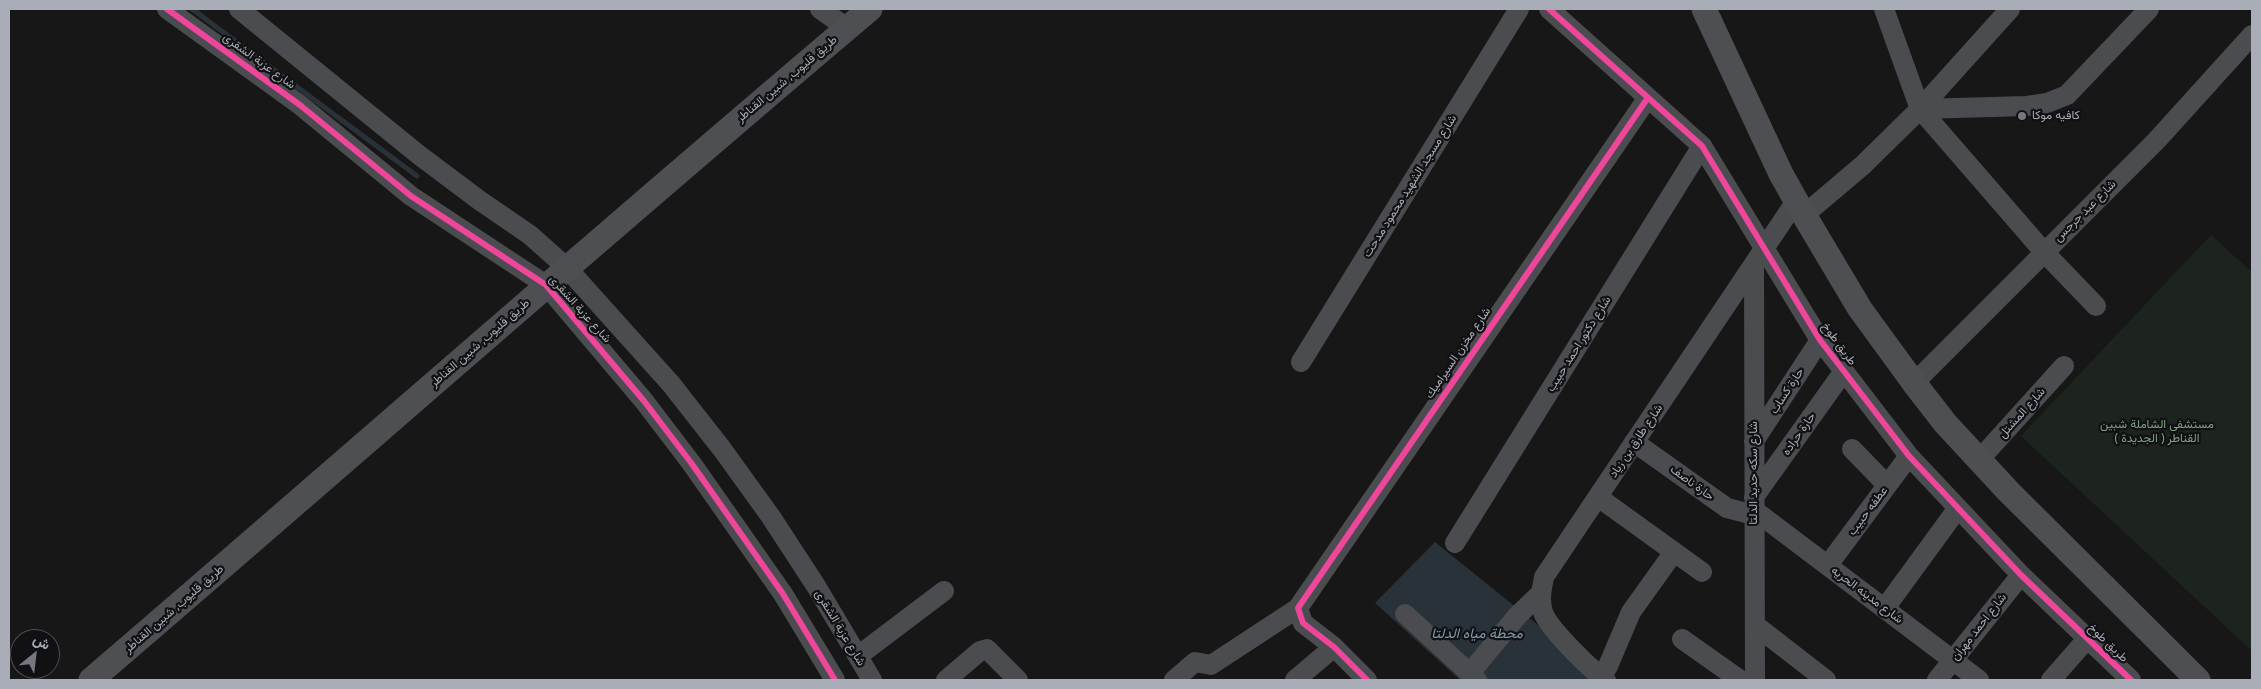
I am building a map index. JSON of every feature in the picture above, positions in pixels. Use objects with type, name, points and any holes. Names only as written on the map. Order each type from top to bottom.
[{"type":"main road","name":"طريق قليوب, شبين القناطر","points":[[92,680],[329,476],[566,267],[870,9]]},
{"type":"main road","points":[[1704,9],[1800,208],[1860,309],[1945,423],[1979,460],[2198,680]]},
{"type":"street","name":"شارع عزبة الشقرى","points":[[167,9],[300,105],[411,196],[546,285],[644,401],[692,464],[777,586],[835,680]]},
{"type":"street","name":"شارع عزبة الشقرى","points":[[239,9],[448,178],[530,235],[566,267],[671,384],[722,449],[776,524],[872,680]]},
{"type":"street","points":[[820,9],[847,28]]},
{"type":"street","name":"شارع مسجد الشهيد محمود مدحت","points":[[1301,362],[1519,9]]},
{"type":"street","name":"طريق طوخ","points":[[1549,9],[1647,99],[1702,146],[1759,257],[1909,456],[2021,574],[2130,680]]},
{"type":"street","points":[[1884,9],[1920,109],[2044,252],[2096,306]]},
{"type":"street","name":"شارع طارق بن زياد","points":[[1540,594],[1544,577],[1759,257],[1800,208],[1863,165],[1920,109],[2010,9]]},
{"type":"street","points":[[1920,109],[2027,106],[2047,103],[2067,95],[2149,9]]},
{"type":"street","name":"شارع عبد جرجس","points":[[1914,382],[2157,140],[2252,35]]},
{"type":"street","name":"شارع مخزن السيراميك","points":[[1300,615],[1647,99]]},
{"type":"street","name":"شارع دكتور احمد حبيب","points":[[1456,543],[1702,146]]},
{"type":"street","name":"شارع سكه حديد الدلتا","points":[[1755,680],[1754,441],[1759,257]]},
{"type":"street","name":"حارة كساب","points":[[1754,441],[1820,340]]},
{"type":"street","name":"شارع المشتل","points":[[1979,460],[2064,366]]},
{"type":"street","name":"حارة حراده","points":[[1754,508],[1844,371]]},
{"type":"street","name":"حارة ناصف","points":[[1634,442],[1715,500],[1740,513],[1754,508]]},
{"type":"street","points":[[1852,449],[1887,485]]},
{"type":"street","name":"عطفه حبيب","points":[[1828,565],[1909,456]]},
{"type":"street","points":[[1598,497],[1702,572]]},
{"type":"street","name":"شارع مدينه الحريه","points":[[1754,508],[1979,680]]},
{"type":"street","points":[[1885,608],[1958,508]]},
{"type":"street","points":[[1540,594],[1543,612],[1552,628],[1602,679],[1631,612],[1674,552]]},
{"type":"street","name":"شارع احمد مهران","points":[[1937,680],[2021,574]]},
{"type":"street","points":[[858,656],[944,591]]},
{"type":"street","points":[[1405,614],[1473,677],[1518,615],[1540,594]]},
{"type":"street","points":[[1174,680],[1195,662],[1201,661],[1211,665],[1300,615],[1367,680]]},
{"type":"street","points":[[1754,625],[1826,680]]},
{"type":"street","points":[[1682,639],[1740,680]]},
{"type":"street","points":[[2051,680],[2087,639]]},
{"type":"street","points":[[1295,680],[1334,647]]},
{"type":"street","points":[[946,680],[980,651],[987,649],[1018,680]]},
{"type":"street","points":[[1755,659],[1764,680]]},
{"type":"green space","name":"مستشفي الشاملة شبين القناطر ( الجديدة )","points":[[2211,235],[2252,272],[2252,651],[2021,436]]},
{"type":"water","name":"محطة مياه الدلتا","points":[[1435,542],[1595,671],[1587,680],[1460,680],[1375,603]]},
{"type":"waterway","points":[[192,9],[417,176]]},
{"type":"cycle path","points":[[167,9],[300,105],[411,196],[546,285],[644,401],[692,464],[783,594],[835,680]]},
{"type":"cycle path","points":[[1549,9],[1702,146],[1820,340],[1909,456],[2021,575],[2131,680]]},
{"type":"cycle path","points":[[1367,680],[1334,647],[1303,623],[1298,608],[1647,99]]},
{"type":"place","name":"كافيه موكا","points":[[2022,116]]}]
